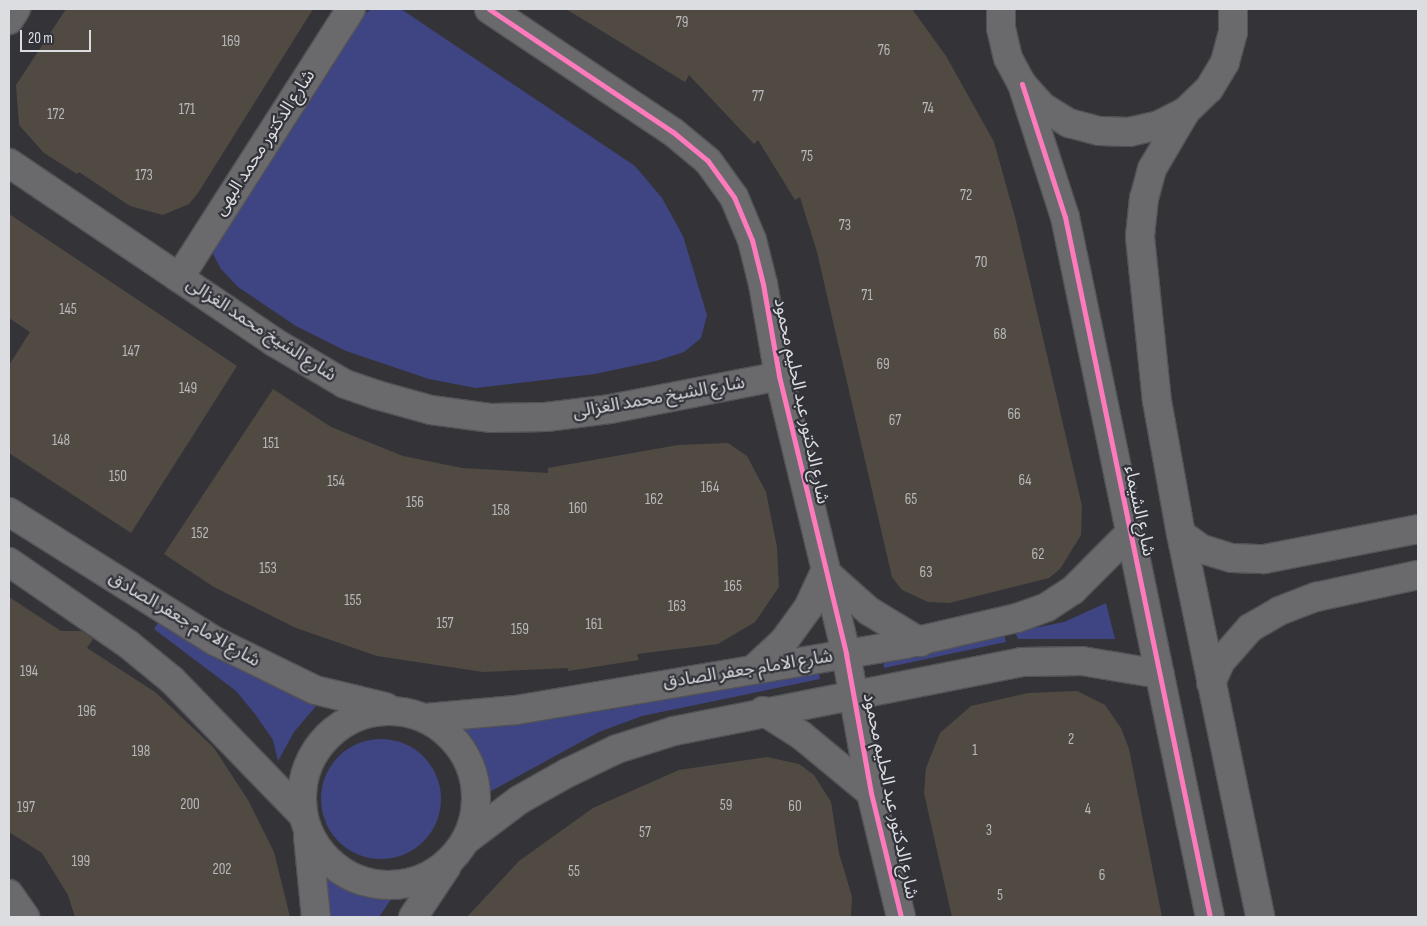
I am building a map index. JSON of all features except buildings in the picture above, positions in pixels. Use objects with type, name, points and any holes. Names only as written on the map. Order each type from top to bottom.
[{"type":"street","points":[[9,20],[16,9]]},
{"type":"street","name":"شارع الدكتور محمد البهى","points":[[179,278],[351,9]]},
{"type":"street","name":"شارع الدكتور عبد الحليم محمود","points":[[489,9],[625,98],[708,161],[734,197],[752,240],[779,376],[846,654],[855,695],[871,793],[901,917]]},
{"type":"street","points":[[996,15],[1008,58],[1022,84],[1043,107],[1069,123],[1099,131],[1130,132],[1159,125],[1186,111],[1209,89],[1224,62],[1233,20],[1252,9]]},
{"type":"street","name":"شارع الشيماء","points":[[1022,84],[1065,217],[1129,534],[1210,917]]},
{"type":"street","name":"شارع الشيماء","points":[[1186,111],[1152,169],[1144,198],[1140,237],[1157,401],[1181,534],[1260,917]]},
{"type":"street","name":"شارع الشيخ محمد الغزالى","points":[[9,162],[179,278],[346,384],[431,410],[491,418],[546,417],[610,409],[779,376]]},
{"type":"street","name":"شارع الامام جعفر الصادق","points":[[9,512],[215,642],[315,690],[400,711]]},
{"type":"street","points":[[1181,534],[1202,549],[1224,556],[1264,559],[1418,529]]},
{"type":"street","name":"شارع الامام جعفر الصادق","points":[[426,718],[516,710],[755,668],[920,642],[1017,618],[1047,607],[1073,590],[1129,534]]},
{"type":"street","points":[[9,562],[121,639],[172,680],[304,822],[322,854],[345,874],[372,884],[402,885],[430,876],[459,849],[519,800],[617,749],[674,731],[763,711],[1022,662],[1082,661],[1160,674]]},
{"type":"street","points":[[755,668],[784,641],[808,608],[825,572],[869,611],[920,642]]},
{"type":"street","points":[[1211,683],[1221,661],[1250,628],[1279,611],[1316,597],[1418,575]]},
{"type":"street","points":[[316,917],[301,786],[309,760],[325,737],[355,717],[372,711],[400,711],[426,718],[450,734],[467,758],[473,776],[475,813],[459,849],[413,917]]},
{"type":"street","points":[[763,711],[809,740],[871,793]]},
{"type":"street","points":[[9,894],[25,917]]},
{"type":"shaded area","points":[[372,9],[401,9],[635,166],[662,198],[683,236],[707,315],[701,338],[684,352],[656,361],[595,374],[476,388],[429,379],[346,351],[296,326],[238,287],[221,269],[213,254],[214,234],[354,21]]},
{"type":"shaded area","points":[[1106,603],[1115,639],[1018,639],[1015,632],[1064,622]]},
{"type":"shaded area","points":[[160,620],[223,659],[316,706],[294,732],[278,761],[273,740],[236,691],[154,629]]},
{"type":"shaded area","points":[[1004,634],[1006,642],[884,668],[883,658]]},
{"type":"shaded area","points":[[818,664],[820,679],[642,716],[599,732],[482,796],[477,762],[464,728],[615,709]]},
{"type":"shaded area","points":[[381,739],[393,740],[404,744],[414,749],[423,757],[431,766],[436,776],[440,787],[440,811],[436,822],[431,832],[423,841],[414,849],[404,854],[393,858],[381,859],[369,858],[358,854],[348,849],[339,841],[331,832],[326,822],[322,811],[321,799],[322,787],[326,776],[331,766],[339,757],[348,749],[358,744],[369,740]]},
{"type":"shaded area","points":[[325,877],[375,897],[392,898],[379,917],[326,917]]},
{"type":"cycle path","points":[[489,9],[673,132],[708,161],[734,197],[752,240],[763,284],[779,376],[846,654],[871,793],[901,917]]},
{"type":"cycle path","points":[[1022,84],[1065,217],[1210,917]]}]
